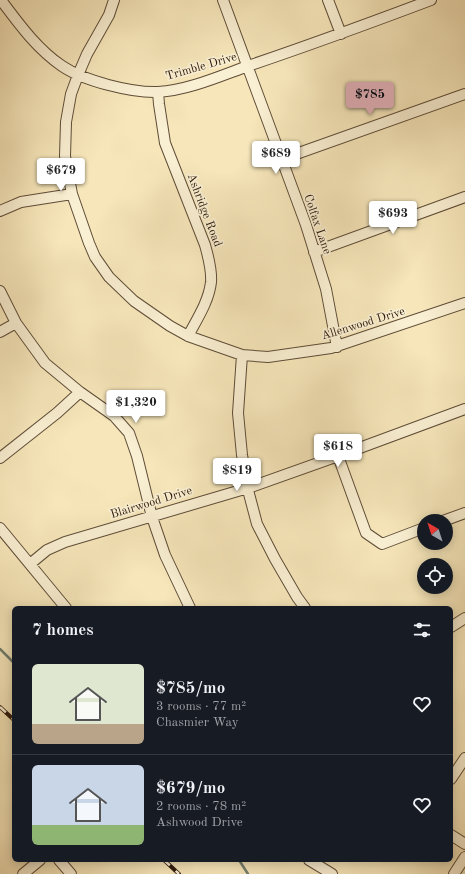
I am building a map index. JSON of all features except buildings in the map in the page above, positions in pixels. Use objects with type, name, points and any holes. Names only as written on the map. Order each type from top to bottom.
[{"type":"street","name":"Trimble Drive","points":[[0,0],[17,21],[48,54],[63,66],[78,75],[117,87],[158,92],[186,86],[248,66],[341,34],[431,0]]},
{"type":"street","name":"Allenwood Drive","points":[[114,0],[109,16],[87,54],[71,94],[66,122],[66,156],[72,194],[88,243],[95,257],[109,277],[134,301],[170,326],[188,336],[242,355],[268,357],[337,347],[465,303]]},
{"type":"street","name":"Colfax Lane","points":[[223,0],[282,159],[314,252],[326,289],[337,347]]},
{"type":"street","points":[[328,0],[341,34]]},
{"type":"street","name":"Ashridge Road","points":[[158,92],[165,143],[205,245],[209,260],[211,281],[209,292],[188,336]]},
{"type":"street","points":[[282,159],[465,94]]},
{"type":"street","points":[[0,211],[21,202],[72,194]]},
{"type":"street","points":[[314,252],[465,197]]},
{"type":"street","points":[[0,290],[16,323],[45,364],[80,392],[114,416],[129,434],[137,456],[152,517],[165,555],[189,606]]},
{"type":"street","points":[[0,332],[16,323]]},
{"type":"street","points":[[242,355],[238,413],[242,455],[248,488],[257,524],[275,560],[296,597],[303,606]]},
{"type":"street","points":[[0,458],[57,413],[80,392]]},
{"type":"street","name":"Blairwood Drive","points":[[30,564],[48,550],[64,542],[248,488],[465,409]]},
{"type":"street","points":[[338,456],[366,532],[382,544],[417,531]]},
{"type":"street","points":[[453,518],[465,513]]},
{"type":"street","points":[[0,528],[64,606]]},
{"type":"street","points":[[453,626],[465,618]]},
{"type":"street","points":[[453,776],[465,758]]},
{"type":"street","points":[[453,836],[465,844]]},
{"type":"street","points":[[454,874],[465,857]]},
{"type":"street","points":[[23,874],[38,862]]},
{"type":"street","points":[[61,862],[71,874]]},
{"type":"street","points":[[325,864],[332,874]]},
{"type":"waterway","points":[[0,649],[12,661]]},
{"type":"waterway","points":[[240,862],[248,874]]},
{"type":"railway","points":[[0,707],[12,718]]},
{"type":"railway","points":[[166,862],[179,874]]}]
